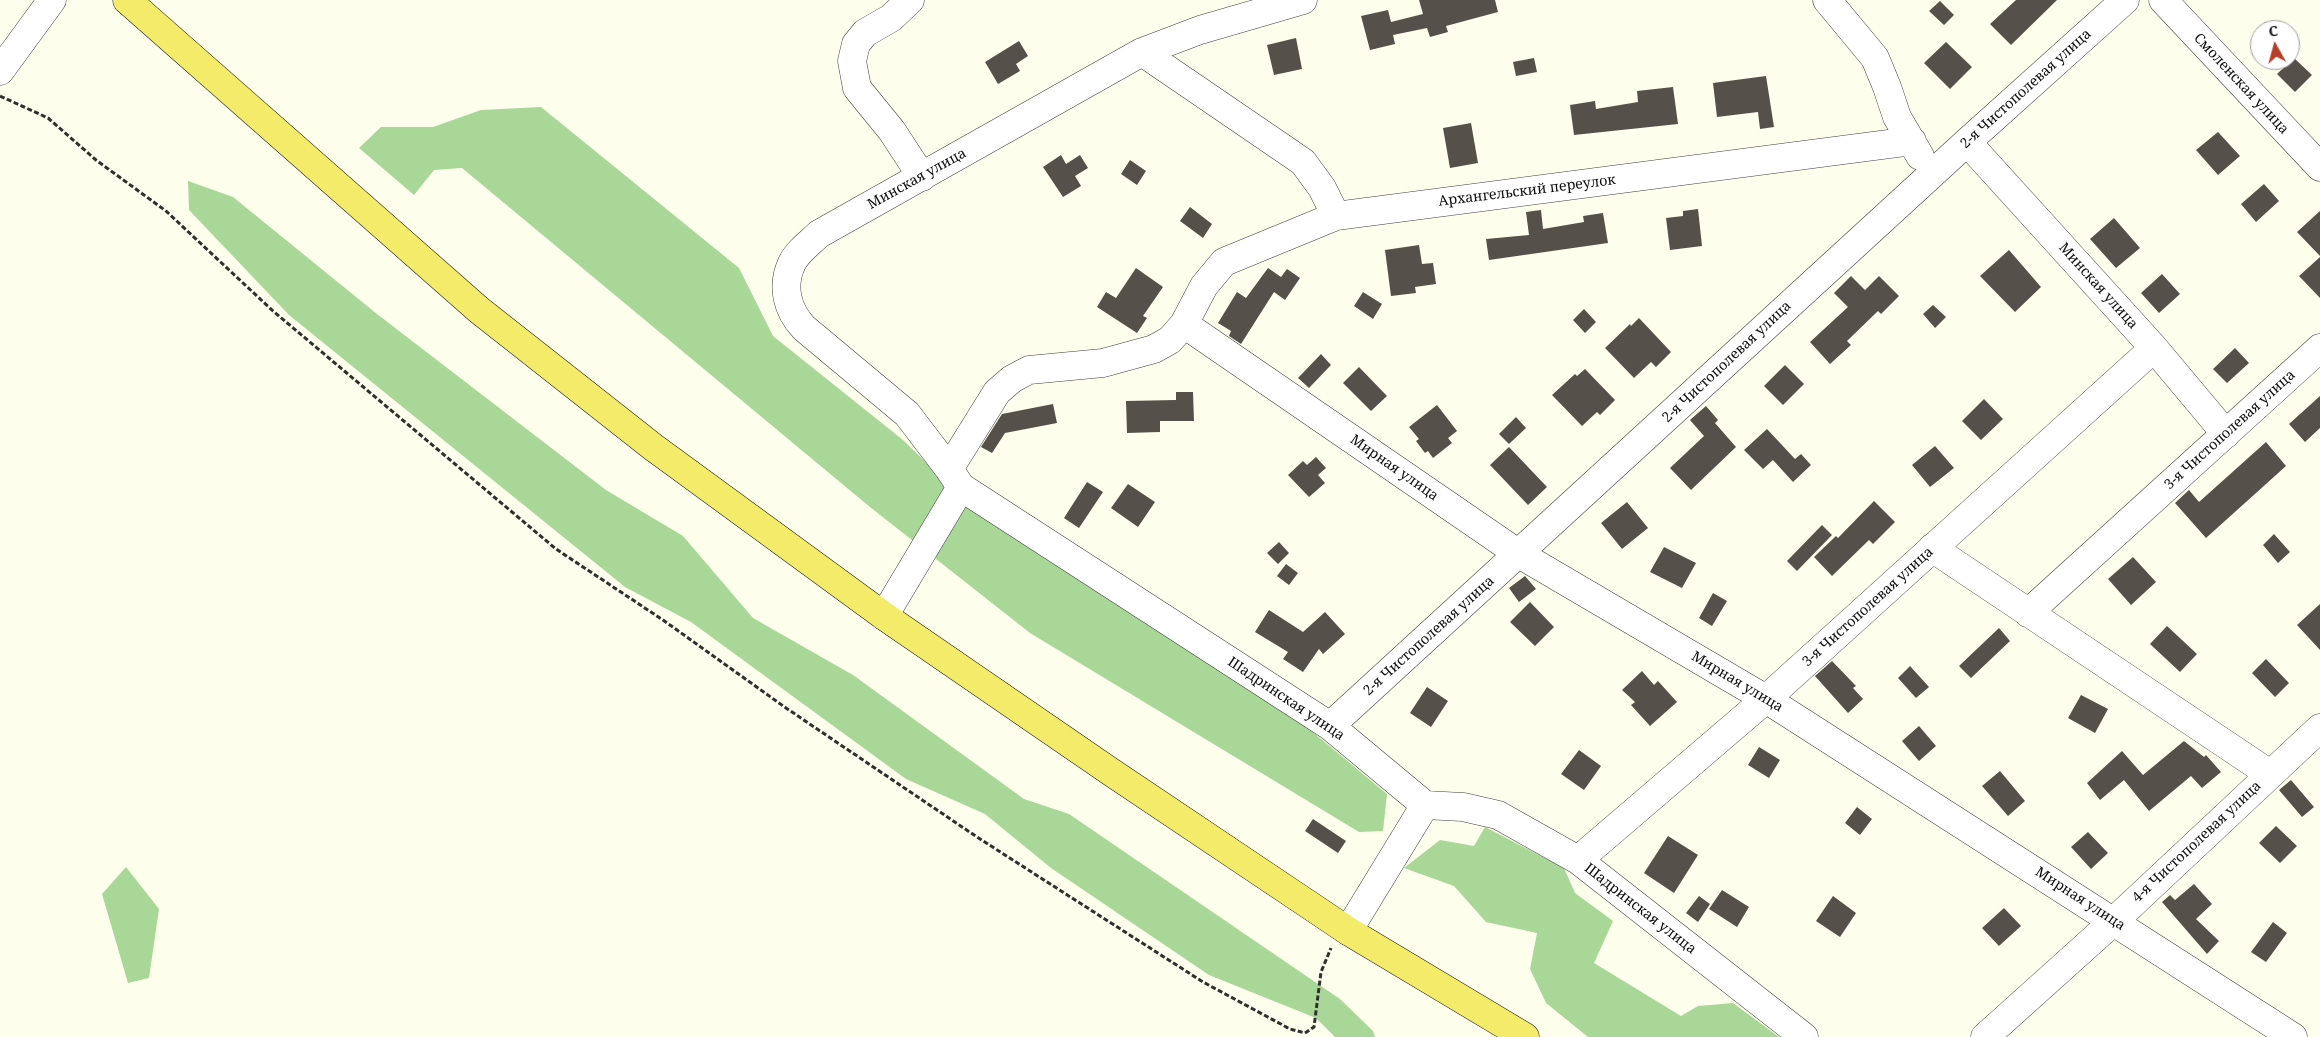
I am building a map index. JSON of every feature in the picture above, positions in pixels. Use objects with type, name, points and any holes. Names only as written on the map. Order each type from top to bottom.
[{"type":"main road","points":[[127,0],[478,310],[653,447],[884,616],[1348,931],[1525,1037]]},
{"type":"street","points":[[0,71],[52,0]]},
{"type":"street","points":[[910,0],[890,18],[865,34],[856,44],[852,61],[857,88],[892,131],[922,177]]},
{"type":"street","name":"Минская улица","points":[[955,478],[907,414],[804,328],[793,316],[785,284],[793,262],[819,234],[1142,52],[1200,30],[1303,0]]},
{"type":"street","points":[[1827,0],[1875,58],[1888,87],[1898,117],[1931,174]]},
{"type":"street","name":"2-я Чистополевая улица","points":[[1330,726],[1931,174],[2125,0]]},
{"type":"street","name":"Смоленская улица","points":[[2162,0],[2320,167]]},
{"type":"street","points":[[1142,52],[1303,162],[1322,188],[1336,216]]},
{"type":"street","name":"Архангельский переулок","points":[[884,616],[997,392],[1012,379],[1029,370],[1103,363],[1154,349],[1170,340],[1184,324],[1204,286],[1224,262],[1336,216],[1912,142]]},
{"type":"street","name":"Минская улица","points":[[1967,142],[2154,348],[2226,434]]},
{"type":"street","name":"Мирная улица","points":[[1184,324],[1519,554],[1766,699],[2114,920],[2293,1037]]},
{"type":"street","name":"3-я Чистополевая улица","points":[[1578,860],[1766,699],[2154,348]]},
{"type":"street","name":"3-я Чистополевая улица","points":[[2028,613],[2320,348]]},
{"type":"street","name":"Шадринская улица","points":[[955,478],[1330,726],[1424,805],[1463,808],[1498,815],[1578,860],[1804,1037]]},
{"type":"street","points":[[1932,548],[2270,774]]},
{"type":"street","name":"4-я Чистополевая улица","points":[[1985,1037],[2320,728]]},
{"type":"street","points":[[1348,931],[1424,805]]},
{"type":"path","points":[[0,96],[48,118],[96,160],[166,211],[273,311],[556,548],[663,620],[786,708],[977,837],[1203,982],[1290,1029],[1305,1032],[1314,1027],[1321,972],[1332,947],[1348,931]]},
{"type":"green space","points":[[541,107],[739,268],[773,336],[903,440],[972,507],[1308,728],[1387,794],[1383,831],[1359,832],[1030,633],[870,507],[462,168],[434,170],[414,195],[359,148],[381,127],[433,127],[481,110]]},
{"type":"green space","points":[[188,181],[233,197],[377,314],[606,490],[683,536],[753,618],[853,675],[1024,799],[1069,814],[1340,999],[1373,1031],[1375,1037],[1335,1037],[1316,1018],[1209,975],[1051,868],[985,814],[906,779],[691,622],[625,587],[289,315],[189,210]]},
{"type":"green space","points":[[1485,827],[1564,868],[1575,893],[1613,921],[1594,963],[1681,1016],[1698,1006],[1733,1003],[1779,1037],[1588,1037],[1546,1003],[1530,969],[1537,933],[1486,922],[1454,886],[1404,868],[1440,840],[1474,846]]},
{"type":"green space","points":[[126,867],[159,909],[149,978],[128,983],[102,894]]},
{"type":"building","points":[[1419,0],[1495,0],[1498,12],[1446,26],[1448,32],[1430,37],[1427,28],[1393,35],[1395,44],[1370,50],[1361,16],[1388,10],[1391,22],[1423,14]]},
{"type":"building","points":[[2016,0],[2057,0],[2011,45],[1990,24]]},
{"type":"building","points":[[1940,1],[1954,15],[1944,25],[1929,11]]},
{"type":"building","points":[[1296,38],[1302,69],[1274,75],[1267,45]]},
{"type":"building","points":[[1019,41],[1028,56],[1016,64],[1020,71],[998,84],[985,62]]},
{"type":"building","points":[[1946,42],[1972,67],[1950,89],[1924,63]]},
{"type":"building","points":[[1534,58],[1537,72],[1516,76],[1513,62]]},
{"type":"building","points":[[2300,64],[2312,75],[2295,92],[2277,74],[2281,70],[2300,70]]},
{"type":"building","points":[[1766,76],[1774,127],[1760,129],[1758,112],[1717,117],[1713,83]]},
{"type":"building","points":[[1673,87],[1678,124],[1574,135],[1570,105],[1595,101],[1596,109],[1638,102],[1637,91]]},
{"type":"building","points":[[1471,123],[1478,163],[1450,168],[1443,128]]},
{"type":"building","points":[[2218,132],[2240,156],[2218,175],[2196,150]]},
{"type":"building","points":[[1061,155],[1066,164],[1080,155],[1088,168],[1075,176],[1081,186],[1063,197],[1043,167]]},
{"type":"building","points":[[1130,160],[1146,171],[1137,185],[1121,174]]},
{"type":"building","points":[[2264,184],[2279,201],[2256,222],[2241,204]]},
{"type":"building","points":[[1190,207],[1212,224],[1203,238],[1180,221]]},
{"type":"building","points":[[1698,209],[1702,246],[1670,250],[1666,218],[1683,216],[1683,211]]},
{"type":"building","points":[[1541,210],[1543,229],[1584,222],[1583,216],[1603,213],[1608,243],[1489,260],[1486,239],[1529,235],[1526,212]]},
{"type":"building","points":[[2320,211],[2320,256],[2297,232]]},
{"type":"building","points":[[2114,218],[2140,248],[2116,268],[2090,239]]},
{"type":"building","points":[[1419,245],[1422,264],[1433,263],[1436,284],[1415,287],[1416,293],[1391,296],[1385,250]]},
{"type":"building","points":[[2009,250],[2041,287],[2015,312],[1980,276]]},
{"type":"building","points":[[2320,257],[2320,298],[2299,276]]},
{"type":"building","points":[[1136,268],[1163,287],[1143,316],[1147,318],[1137,333],[1097,307],[1106,292],[1116,298]]},
{"type":"building","points":[[1268,268],[1281,277],[1287,269],[1300,278],[1285,300],[1274,292],[1241,344],[1229,336],[1231,331],[1218,323],[1237,292],[1246,298]]},
{"type":"building","points":[[2162,274],[2180,294],[2159,313],[2141,293]]},
{"type":"building","points":[[1851,276],[1865,290],[1879,276],[1899,296],[1881,314],[1878,311],[1847,341],[1851,345],[1830,364],[1810,342],[1848,307],[1834,293]]},
{"type":"building","points":[[1363,292],[1382,304],[1373,319],[1354,306]]},
{"type":"building","points":[[1933,305],[1946,317],[1935,328],[1923,314]]},
{"type":"building","points":[[1584,309],[1596,322],[1585,333],[1573,320]]},
{"type":"building","points":[[1639,318],[1671,352],[1656,367],[1651,362],[1634,378],[1605,348]]},
{"type":"building","points":[[2235,348],[2249,363],[2227,383],[2213,369]]},
{"type":"building","points":[[1321,354],[1331,365],[1309,388],[1298,378]]},
{"type":"building","points":[[1785,365],[1804,384],[1783,405],[1764,386]]},
{"type":"building","points":[[1359,367],[1387,396],[1371,411],[1343,383]]},
{"type":"building","points":[[1585,369],[1615,400],[1600,415],[1597,412],[1582,426],[1552,395],[1575,374],[1577,376]]},
{"type":"building","points":[[1176,392],[1193,392],[1194,421],[1160,421],[1160,432],[1127,433],[1126,401],[1176,400]]},
{"type":"building","points":[[2320,396],[2320,428],[2305,442],[2289,424]]},
{"type":"building","points":[[1984,399],[2003,419],[1981,440],[1962,421]]},
{"type":"building","points":[[1053,404],[1057,423],[1005,433],[992,453],[981,447],[1002,414]]},
{"type":"building","points":[[1437,405],[1457,431],[1448,438],[1452,443],[1433,458],[1428,451],[1425,453],[1416,441],[1419,439],[1409,427]]},
{"type":"building","points":[[1706,406],[1718,420],[1715,423],[1736,447],[1691,490],[1670,468],[1704,436],[1690,420]]},
{"type":"building","points":[[1516,417],[1526,428],[1509,444],[1499,434]]},
{"type":"building","points":[[1767,429],[1795,459],[1801,454],[1811,465],[1793,482],[1773,460],[1763,469],[1744,450]]},
{"type":"building","points":[[2266,442],[2286,466],[2206,538],[2175,503],[2189,490],[2199,502]]},
{"type":"building","points":[[1935,446],[1954,468],[1930,487],[1912,465]]},
{"type":"building","points":[[1509,447],[1547,487],[1528,505],[1490,465]]},
{"type":"building","points":[[1316,457],[1326,468],[1318,475],[1325,483],[1309,497],[1288,475],[1303,461],[1307,465]]},
{"type":"building","points":[[1087,482],[1103,492],[1079,528],[1064,518]]},
{"type":"building","points":[[1128,484],[1155,502],[1138,527],[1111,508]]},
{"type":"building","points":[[1874,501],[1895,522],[1873,544],[1869,540],[1832,576],[1814,557],[1836,536],[1838,538]]},
{"type":"building","points":[[1627,502],[1648,528],[1622,549],[1601,523]]},
{"type":"building","points":[[1822,525],[1832,535],[1797,571],[1787,561]]},
{"type":"building","points":[[2274,534],[2290,552],[2278,563],[2263,545]]},
{"type":"building","points":[[1279,542],[1289,553],[1278,564],[1267,553]]},
{"type":"building","points":[[1664,547],[1696,563],[1682,588],[1650,572]]},
{"type":"building","points":[[2133,557],[2156,582],[2131,605],[2108,579]]},
{"type":"building","points":[[1286,564],[1298,573],[1289,585],[1277,576]]},
{"type":"building","points":[[1525,576],[1536,589],[1519,602],[1509,588]]},
{"type":"building","points":[[1713,593],[1727,601],[1712,626],[1699,618]]},
{"type":"building","points":[[1530,602],[1554,627],[1535,646],[1510,622]]},
{"type":"building","points":[[2320,604],[2320,650],[2297,625]]},
{"type":"building","points":[[1269,610],[1303,632],[1325,612],[1345,634],[1323,654],[1319,649],[1303,672],[1283,659],[1288,652],[1255,632]]},
{"type":"building","points":[[2167,626],[2197,654],[2180,672],[2150,644]]},
{"type":"building","points":[[1999,628],[2010,641],[1971,678],[1959,666]]},
{"type":"building","points":[[2266,659],[2289,683],[2275,697],[2252,673]]},
{"type":"building","points":[[1832,661],[1856,686],[1853,688],[1863,699],[1848,713],[1815,676]]},
{"type":"building","points":[[1910,666],[1929,687],[1916,698],[1898,678]]},
{"type":"building","points":[[1642,671],[1654,685],[1658,681],[1677,702],[1650,726],[1631,705],[1635,702],[1622,690]]},
{"type":"building","points":[[1427,687],[1448,701],[1431,727],[1410,713]]},
{"type":"building","points":[[2081,695],[2108,709],[2095,733],[2068,718]]},
{"type":"building","points":[[1919,726],[1936,746],[1919,761],[1902,741]]},
{"type":"building","points":[[2184,741],[2204,757],[2206,755],[2221,772],[2202,788],[2191,776],[2149,811],[2124,780],[2100,800],[2087,783],[2122,751],[2143,775]]},
{"type":"building","points":[[1759,747],[1780,760],[1769,778],[1748,765]]},
{"type":"building","points":[[1579,750],[1601,766],[1584,790],[1561,774]]},
{"type":"building","points":[[2000,771],[2025,801],[2008,816],[1982,786]]},
{"type":"building","points":[[2291,780],[2314,807],[2302,817],[2279,790]]},
{"type":"building","points":[[1857,807],[1872,819],[1860,835],[1845,823]]},
{"type":"building","points":[[1313,819],[1346,841],[1338,853],[1305,831]]},
{"type":"building","points":[[2276,826],[2297,846],[2280,863],[2259,843]]},
{"type":"building","points":[[2088,832],[2108,853],[2091,869],[2071,847]]},
{"type":"building","points":[[1668,836],[1698,855],[1674,893],[1644,873]]},
{"type":"building","points":[[2194,884],[2212,904],[2196,919],[2219,941],[2207,954],[2162,902],[2170,895],[2175,900]]},
{"type":"building","points":[[1722,890],[1749,907],[1737,927],[1709,909]]},
{"type":"building","points":[[1699,896],[1710,904],[1698,922],[1686,913]]},
{"type":"building","points":[[1833,896],[1856,913],[1840,937],[1816,921]]},
{"type":"building","points":[[2004,908],[2021,926],[1999,946],[1982,928]]},
{"type":"building","points":[[2273,922],[2287,933],[2266,962],[2251,952]]}]
